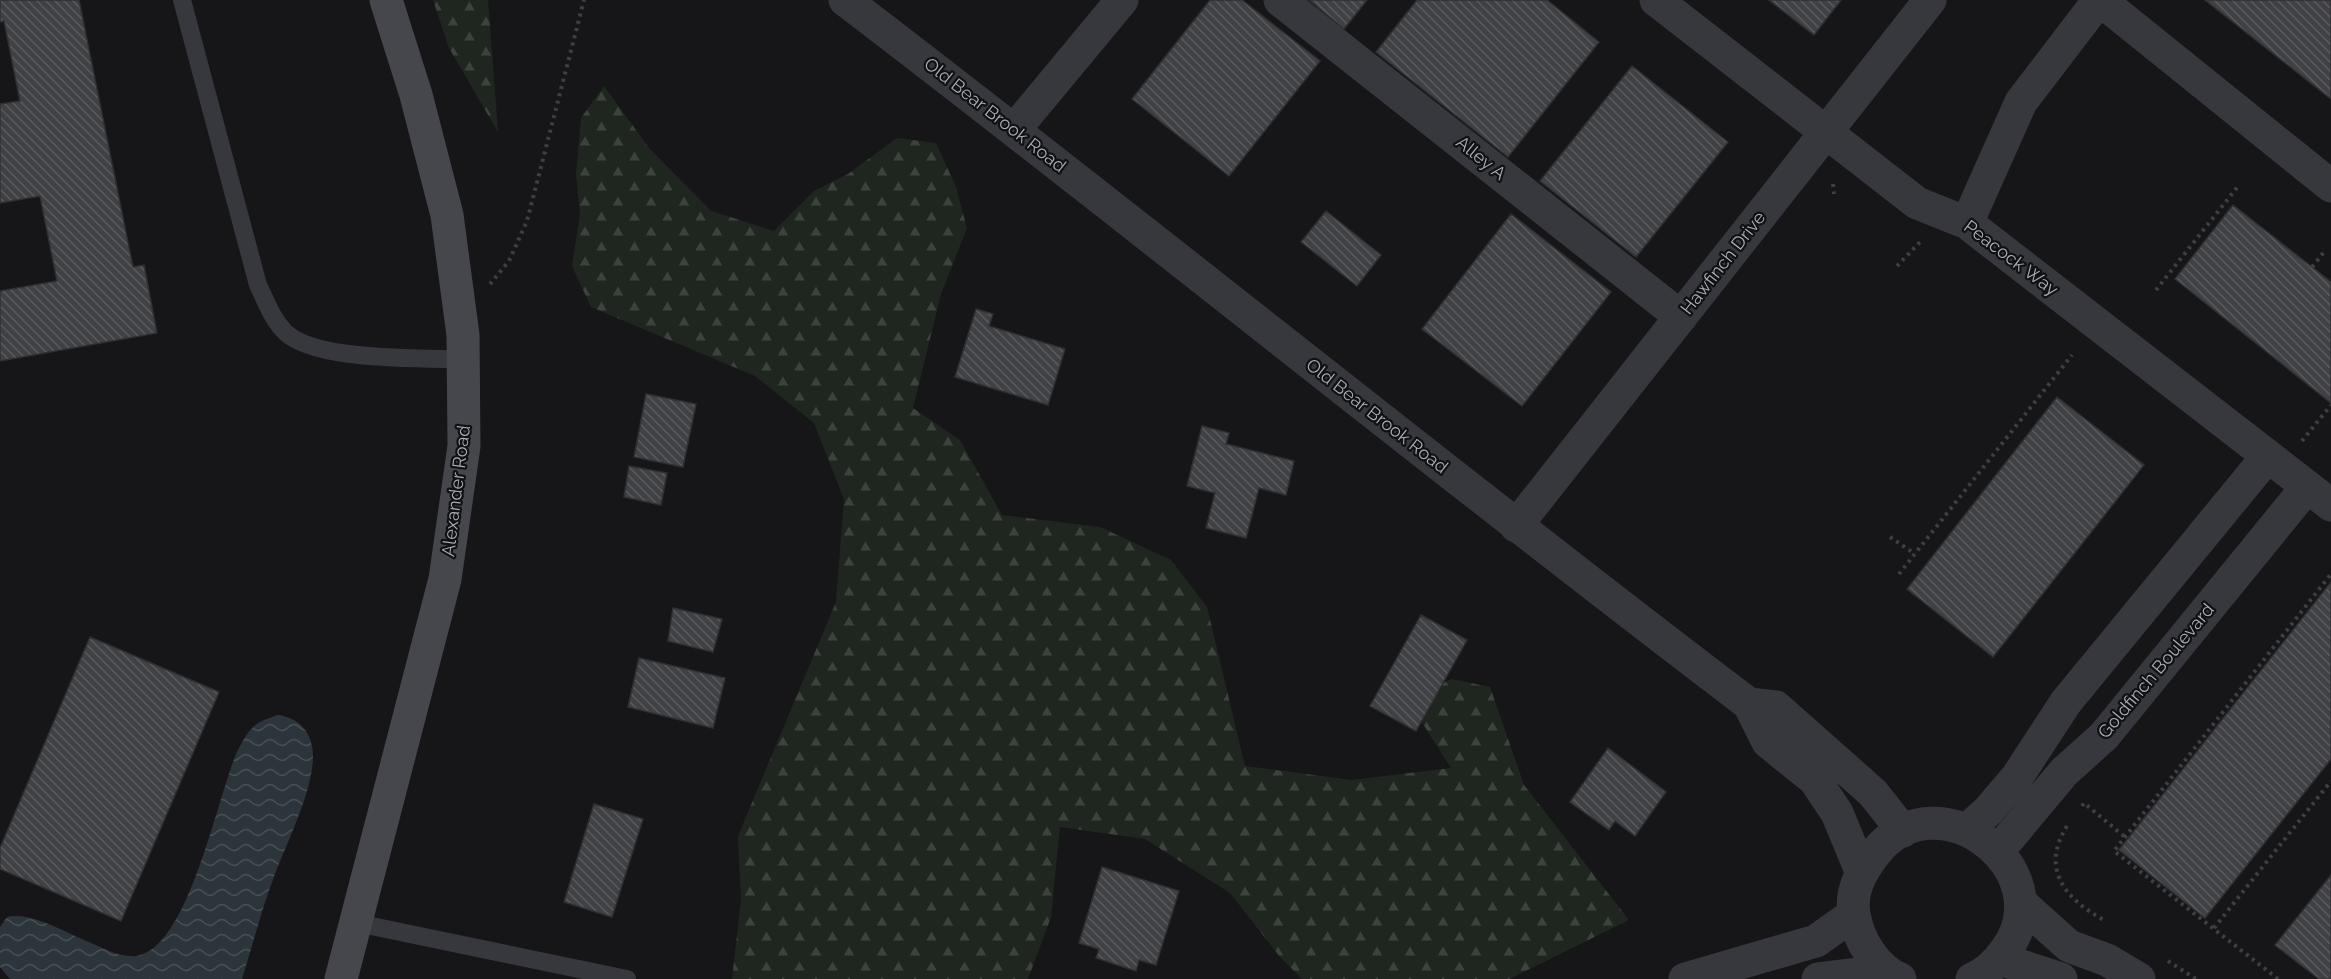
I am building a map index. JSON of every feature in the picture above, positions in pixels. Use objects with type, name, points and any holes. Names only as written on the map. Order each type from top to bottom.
[{"type":"street","name":"Alexander Road","points":[[341,979],[445,579],[464,446],[464,360],[447,215],[419,105],[386,0]]},
{"type":"street","name":"Old Bear Brook Road","points":[[845,0],[1015,129],[1516,526],[1749,704],[1768,742],[1815,780],[1837,813],[1861,871]]},
{"type":"street","points":[[1015,129],[1122,0]]},
{"type":"street","name":"Alley A","points":[[1281,0],[1681,317]]},
{"type":"street","name":"Peacock Way","points":[[1656,0],[1917,202],[1967,223],[2319,496]]},
{"type":"street","name":"Hawfinch Drive","points":[[1516,526],[1930,0]]},
{"type":"street","points":[[1967,223],[2021,102],[2099,0],[2331,186]]},
{"type":"street","points":[[1968,829],[1988,811],[2017,777],[2066,702],[2266,457]]},
{"type":"street","name":"Goldfinch Boulevard","points":[[1998,850],[2064,772],[2104,736],[2319,496]]},
{"type":"street","points":[[1749,704],[1776,707],[1873,793],[1903,831]]},
{"type":"street","points":[[1892,975],[1865,945],[1854,914],[1854,892],[1861,871],[1885,841],[1915,826],[1941,823],[1968,829],[1998,850],[2012,872],[2021,903],[2017,935],[2000,959],[1972,979]]},
{"type":"street","points":[[2021,903],[2069,946],[2107,960],[2139,979]]},
{"type":"street","points":[[1685,979],[1815,941],[1854,914]]},
{"type":"street","points":[[2000,959],[2061,979]]},
{"type":"street","points":[[1818,979],[1892,975]]},
{"type":"lane","points":[[182,0],[258,285],[273,317],[286,333],[306,345],[333,353],[464,360]]},
{"type":"lane","points":[[357,923],[627,979]]},
{"type":"path","points":[[488,286],[509,261],[527,221],[584,0]]},
{"type":"path","points":[[1833,184],[1834,194]]},
{"type":"path","points":[[2156,290],[2239,185]]},
{"type":"path","points":[[1897,266],[1920,242]]},
{"type":"path","points":[[2312,267],[2324,252]]},
{"type":"path","points":[[1899,574],[2072,355]]},
{"type":"path","points":[[2300,444],[2331,405]]},
{"type":"path","points":[[1890,537],[1915,554]]},
{"type":"path","points":[[2278,979],[2114,851],[2331,574]]},
{"type":"path","points":[[2214,928],[2331,781]]},
{"type":"path","points":[[2079,809],[2084,803],[2125,837]]},
{"type":"path","points":[[2068,824],[2055,852],[2056,868],[2064,890],[2086,910],[2109,922]]},
{"type":"path","points":[[2167,960],[2196,979]]},
{"type":"green space","points":[[433,0],[488,0],[498,132],[449,48]]},
{"type":"green space","points":[[604,86],[649,148],[711,211],[774,231],[814,191],[848,174],[897,138],[936,143],[956,187],[967,228],[941,294],[913,408],[960,440],[1002,515],[1100,527],[1171,560],[1207,607],[1245,766],[1352,780],[1451,768],[1409,702],[1451,679],[1490,687],[1524,785],[1629,920],[1509,979],[1302,979],[1280,957],[1230,893],[1145,839],[1060,827],[1051,917],[1028,979],[732,979],[741,900],[738,836],[836,602],[844,499],[814,423],[755,376],[591,307],[572,266],[580,215],[576,174],[581,118]]},
{"type":"water","points":[[278,715],[296,721],[308,734],[312,746],[311,775],[301,810],[266,900],[242,979],[10,979],[0,967],[0,927],[7,917],[27,917],[37,920],[124,956],[137,956],[155,946],[172,927],[186,899],[199,868],[229,773],[241,744],[248,732],[257,724]]},
{"type":"building","points":[[0,0],[79,0],[133,267],[144,265],[157,333],[0,361],[0,291],[57,281],[40,196],[0,203],[0,104],[20,101],[4,21],[0,22]]},
{"type":"building","points":[[1210,0],[1242,0],[1320,61],[1229,176],[1132,99]]},
{"type":"building","points":[[1309,0],[1367,0],[1344,29]]},
{"type":"building","points":[[1417,0],[1547,0],[1599,42],[1508,157],[1376,52]]},
{"type":"building","points":[[1769,0],[1841,0],[1814,35]]},
{"type":"building","points":[[2205,0],[2331,0],[2331,99]]},
{"type":"building","points":[[1632,66],[1728,142],[1636,257],[1540,181]]},
{"type":"building","points":[[2233,205],[2331,282],[2331,403],[2175,279]]},
{"type":"building","points":[[1326,211],[1381,255],[1357,286],[1301,242]]},
{"type":"building","points":[[1511,214],[1611,292],[1522,406],[1422,329]]},
{"type":"building","points":[[976,309],[993,314],[989,326],[1065,349],[1048,405],[955,377]]},
{"type":"building","points":[[646,394],[696,404],[683,467],[634,457]]},
{"type":"building","points":[[2057,397],[2144,465],[1993,657],[1907,589]]},
{"type":"building","points":[[1202,426],[1229,433],[1226,444],[1294,461],[1286,495],[1259,488],[1246,538],[1206,528],[1215,493],[1187,486]]},
{"type":"building","points":[[629,466],[667,473],[661,505],[624,497]]},
{"type":"building","points":[[2331,582],[2331,759],[2205,918],[2119,850]]},
{"type":"building","points":[[673,608],[722,619],[713,652],[668,641]]},
{"type":"building","points":[[1421,615],[1467,640],[1416,731],[1370,706]]},
{"type":"building","points":[[90,637],[219,692],[121,921],[0,869],[0,848]]},
{"type":"building","points":[[639,658],[725,678],[713,728],[628,707]]},
{"type":"building","points":[[1608,748],[1666,792],[1635,836],[1615,821],[1609,830],[1570,802]]},
{"type":"building","points":[[594,804],[643,819],[612,917],[564,902]]},
{"type":"building","points":[[1102,867],[1179,891],[1156,965],[1139,960],[1136,971],[1096,958],[1099,949],[1079,943]]},
{"type":"building","points":[[2331,875],[2331,979],[2319,979],[2275,945]]}]
